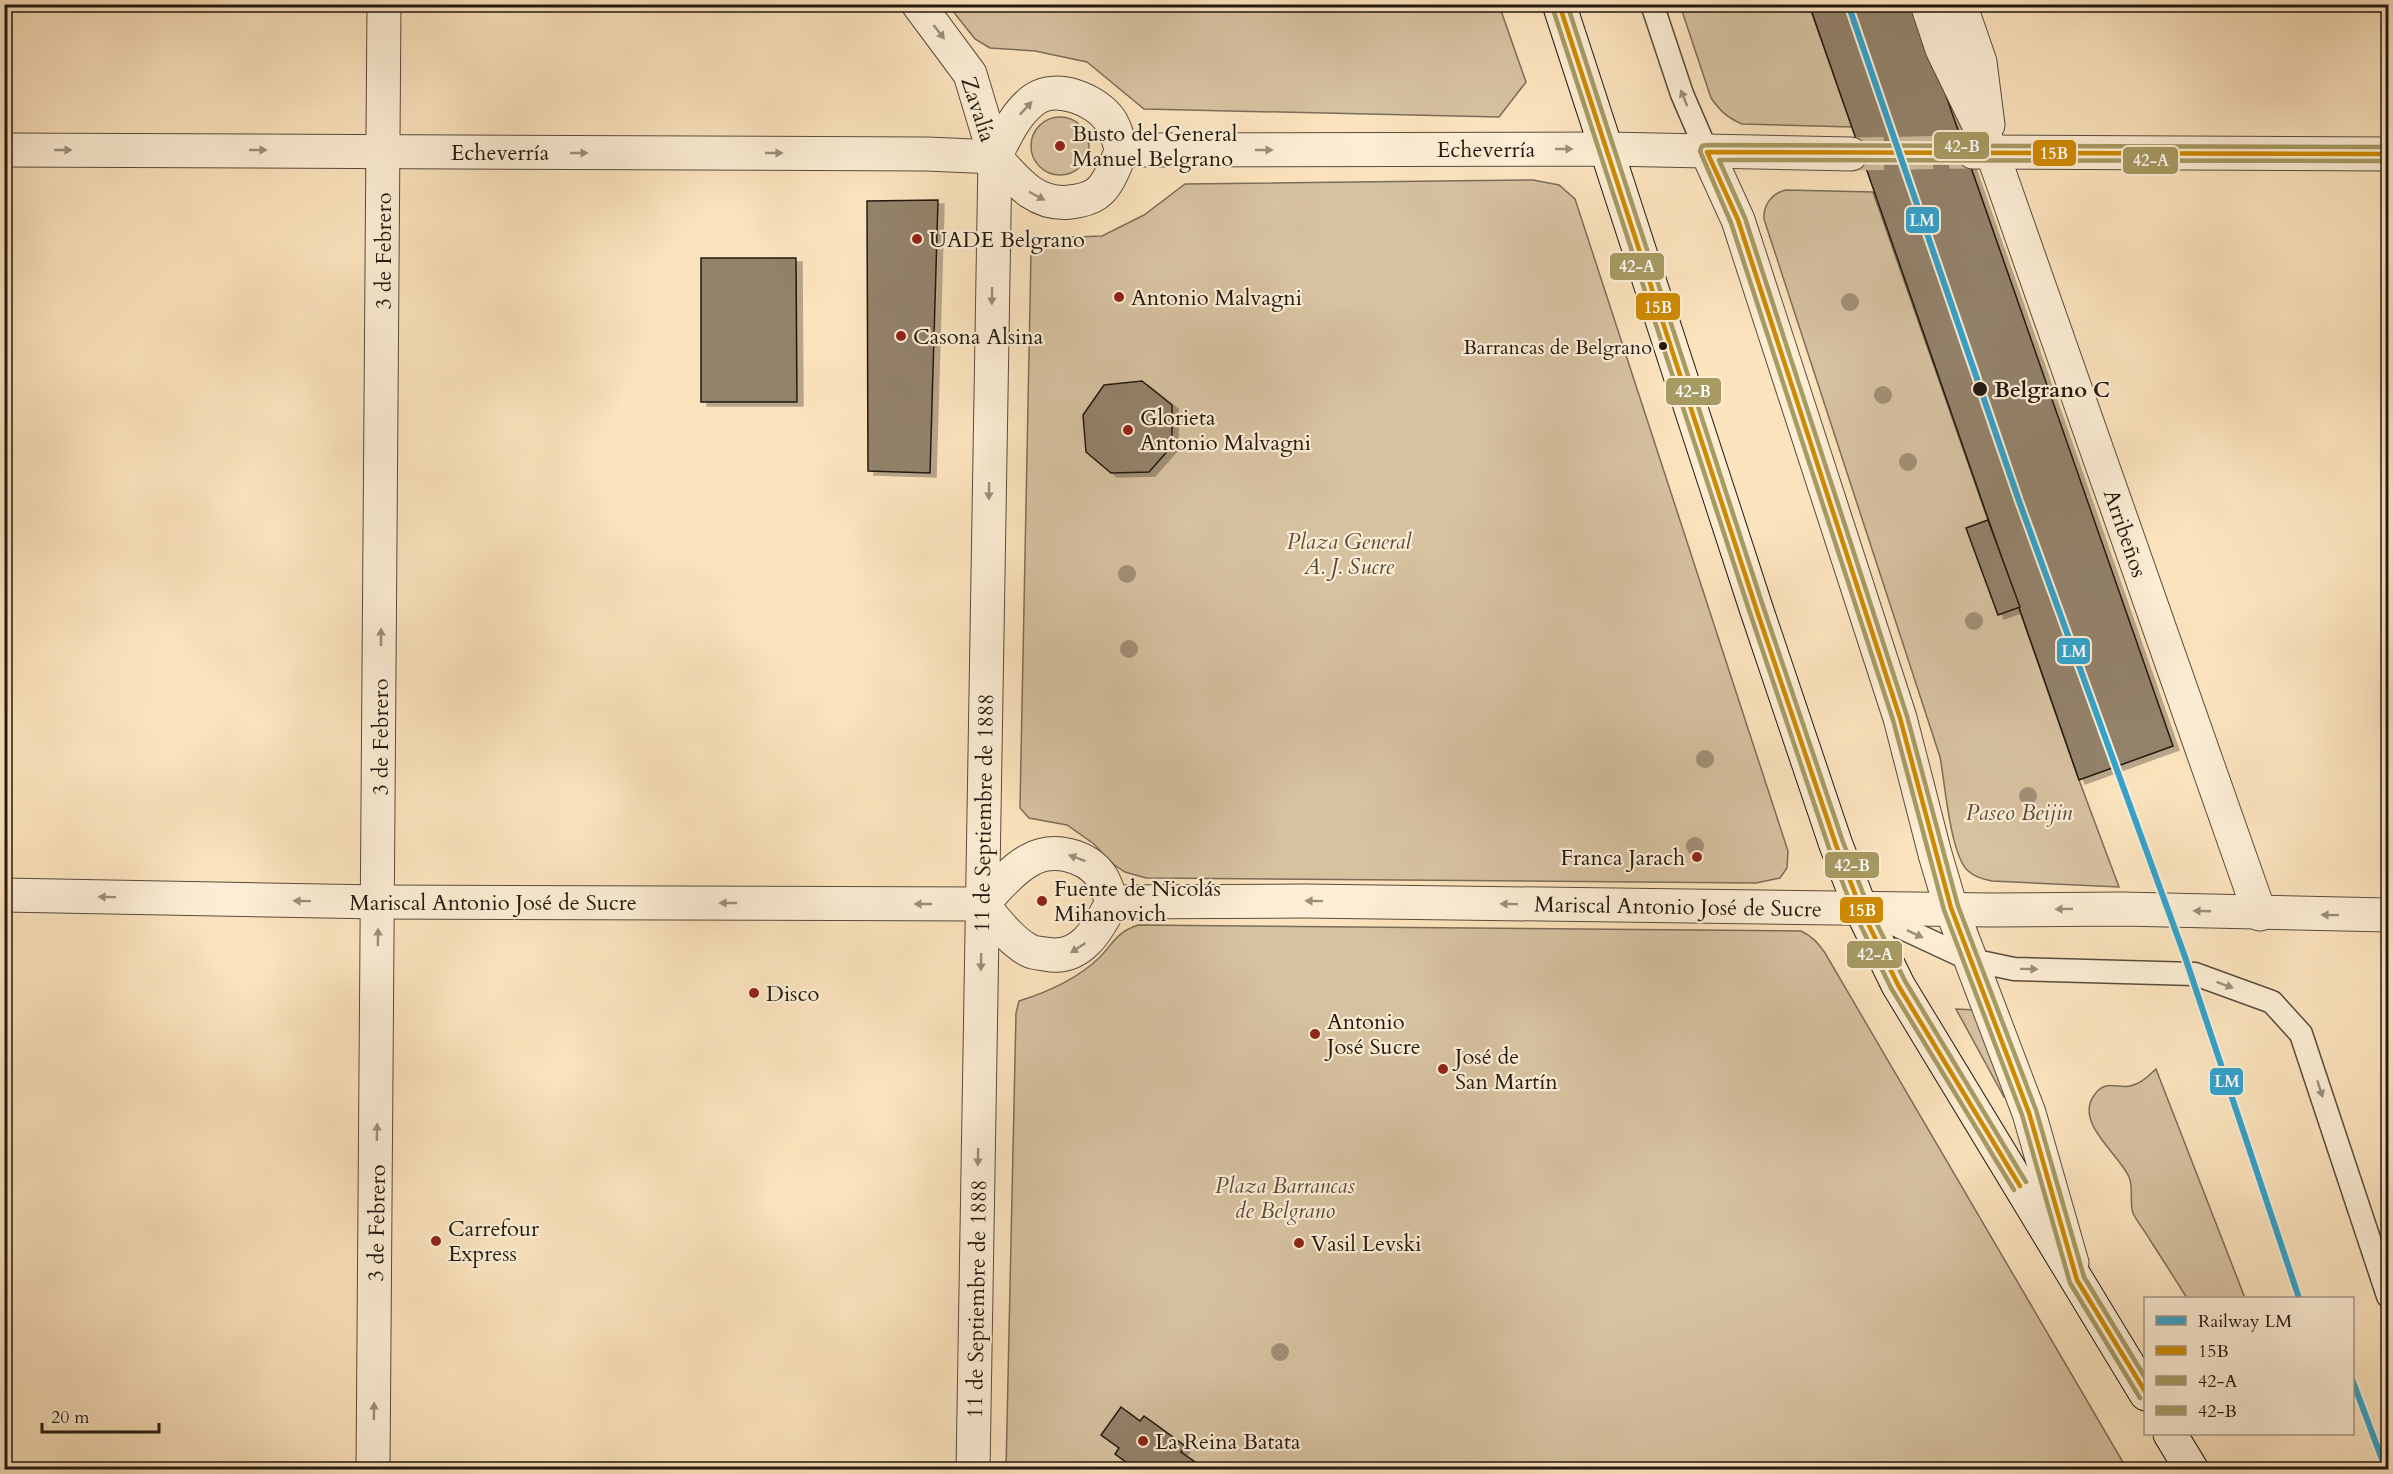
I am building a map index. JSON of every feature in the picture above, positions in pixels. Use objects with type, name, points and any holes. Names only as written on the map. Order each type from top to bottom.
[{"type":"street","name":"3 de Febrero","points":[[373,1470],[384,4]]},
{"type":"street","name":"Zavalía","points":[[918,4],[970,74],[995,157]]},
{"type":"street","points":[[1559,4],[1756,608],[1836,845],[1862,909],[1898,985],[2144,1392]]},
{"type":"street","points":[[1927,4],[1981,152]]},
{"type":"street","points":[[1960,4],[1980,62],[1981,152]]},
{"type":"street","points":[[1051,94],[1078,97],[1099,109],[1112,121],[1122,150],[1109,178],[1098,194],[1081,201],[1060,203],[1040,199],[1020,184],[995,157],[1014,122],[1026,107],[1036,98],[1051,94]]},
{"type":"street","name":"Echeverría","points":[[1122,150],[1607,149],[1851,154]]},
{"type":"street","name":"Echeverría","points":[[4,150],[915,154],[995,157]]},
{"type":"street","points":[[1707,152],[1738,220],[1900,718],[1951,908],[2029,1113],[2077,1280]]},
{"type":"street","points":[[1981,152],[2388,154]]},
{"type":"street","name":"Arribeños","points":[[1981,152],[2260,914]]},
{"type":"street","name":"11 de Septiembre de 1888","points":[[973,1470],[995,157]]},
{"type":"street","points":[[1050,854],[1070,855],[1086,861],[1101,876],[1112,902],[1099,928],[1085,944],[1069,954],[1051,956],[1028,951],[1008,934],[982,904],[1030,860],[1050,854]]},
{"type":"street","name":"Mariscal Antonio José de Sucre","points":[[4,895],[379,902],[982,904]]},
{"type":"street","name":"Mariscal Antonio José de Sucre","points":[[1112,902],[1305,901],[1862,909],[2122,909],[2260,914],[2388,915]]},
{"type":"street","points":[[2171,1435],[2192,1470]]},
{"type":"lane","points":[[1652,4],[1682,94],[1707,152]]},
{"type":"lane","points":[[1862,909],[1971,960],[2014,969],[2195,974],[2272,1002],[2301,1034],[2388,1296]]},
{"type":"green space","points":[[948,5],[1499,5],[1526,82],[1499,117],[1144,109],[1087,62],[1035,51],[990,48],[975,39]]},
{"type":"green space","points":[[1680,5],[1809,5],[1852,127],[1742,124],[1728,117],[1711,98]]},
{"type":"green space","points":[[1054,117],[1066,117],[1081,125],[1089,140],[1089,152],[1081,167],[1066,175],[1054,175],[1039,167],[1031,152],[1031,140],[1039,125]]},
{"type":"green space","name":"Plaza General A. J. Sucre","points":[[1533,180],[1559,185],[1575,199],[1788,851],[1787,868],[1780,878],[1756,883],[1146,878],[1125,872],[1113,864],[1094,844],[1067,825],[1029,818],[1020,808],[1031,253],[1046,238],[1102,236],[1144,215],[1185,184]]},
{"type":"green space","name":"Paseo Beijin","points":[[1786,190],[1873,192],[2079,780],[2119,887],[1992,881],[1973,874],[1961,861],[1952,833],[1940,757],[1764,219],[1769,200]]},
{"type":"green space","name":"Plaza Barrancas de Belgrano","points":[[1138,925],[1801,931],[1805,933],[1825,953],[2127,1469],[1006,1470],[1016,1013],[1019,1001],[1072,978],[1099,958],[1120,935]]},
{"type":"green space","points":[[1956,1009],[1976,1010],[2012,1093],[2004,1097]]},
{"type":"green space","points":[[2156,1069],[2245,1297],[2186,1297],[2135,1216],[2132,1209],[2129,1177],[2094,1128],[2089,1107],[2097,1091],[2106,1086],[2134,1085]]},
{"type":"building","name":"Belgrano C","points":[[1809,4],[1914,4],[2173,746],[2079,780]]},
{"type":"building","name":"Casona Alsina","points":[[938,200],[930,473],[868,471],[867,201]]},
{"type":"building","points":[[701,258],[796,258],[797,402],[701,402]]},
{"type":"building","name":"Glorieta Antonio Malvagni","points":[[1142,381],[1172,405],[1172,446],[1149,472],[1111,473],[1086,452],[1083,415],[1104,385]]},
{"type":"building","points":[[1988,520],[2020,607],[1998,615],[1966,528]]},
{"type":"building","name":"La Reina Batata","points":[[1121,1407],[1140,1421],[1144,1416],[1185,1446],[1181,1452],[1195,1462],[1190,1470],[1137,1470],[1115,1454],[1119,1448],[1101,1435]]},
{"type":"tunnel","points":[[1851,154],[1969,152]]},
{"type":"rail line","name":"LM","points":[[1848,4],[2019,501],[2184,954],[2299,1297]]},
{"type":"rail line","name":"LM","points":[[2354,1384],[2386,1470]]},
{"type":"transit line","name":"15B","points":[[1559,4],[1756,608],[1836,845],[1861,909],[1898,985],[2020,1186]]},
{"type":"transit line","name":"42-B","points":[[1567,4],[1763,606],[1843,842],[1868,906],[1905,981],[2026,1182]]},
{"type":"transit line","name":"42-A","points":[[1552,6],[1829,848],[1854,912],[1891,988],[2014,1190]]},
{"type":"transit line","name":"42-B","points":[[2140,1398],[2070,1283],[2022,1115],[1944,910],[1893,720],[1731,223],[1700,151],[1702,146],[1707,145],[2388,147]]},
{"type":"transit line","name":"15B","points":[[2144,1390],[2077,1280],[2029,1113],[1951,908],[1900,718],[1738,220],[1707,152],[2388,154]]},
{"type":"transit line","name":"42-A","points":[[2144,1376],[2084,1277],[2036,1110],[1958,906],[1907,716],[1745,218],[1719,160],[2388,161]]},
{"type":"place","name":"Busto del General Manuel Belgrano","points":[[1060,146]]},
{"type":"place","name":"UADE Belgrano","points":[[917,239]]},
{"type":"place","name":"Antonio Malvagni","points":[[1119,297]]},
{"type":"place","name":"Casona Alsina","points":[[901,336]]},
{"type":"place","name":"Barrancas de Belgrano","points":[[1663,346]]},
{"type":"place","name":"Belgrano C","points":[[1980,389]]},
{"type":"place","name":"Glorieta Antonio Malvagni","points":[[1128,430]]},
{"type":"place","name":"Franca Jarach","points":[[1697,857]]},
{"type":"place","name":"Fuente de Nicolás Mihanovich","points":[[1042,901]]},
{"type":"place","name":"Disco","points":[[754,993]]},
{"type":"place","name":"Antonio José Sucre","points":[[1315,1034]]},
{"type":"place","name":"José de San Martín","points":[[1443,1069]]},
{"type":"place","name":"Carrefour Express","points":[[436,1241]]},
{"type":"place","name":"Vasil Levski","points":[[1299,1243]]},
{"type":"place","name":"La Reina Batata","points":[[1143,1441]]}]
